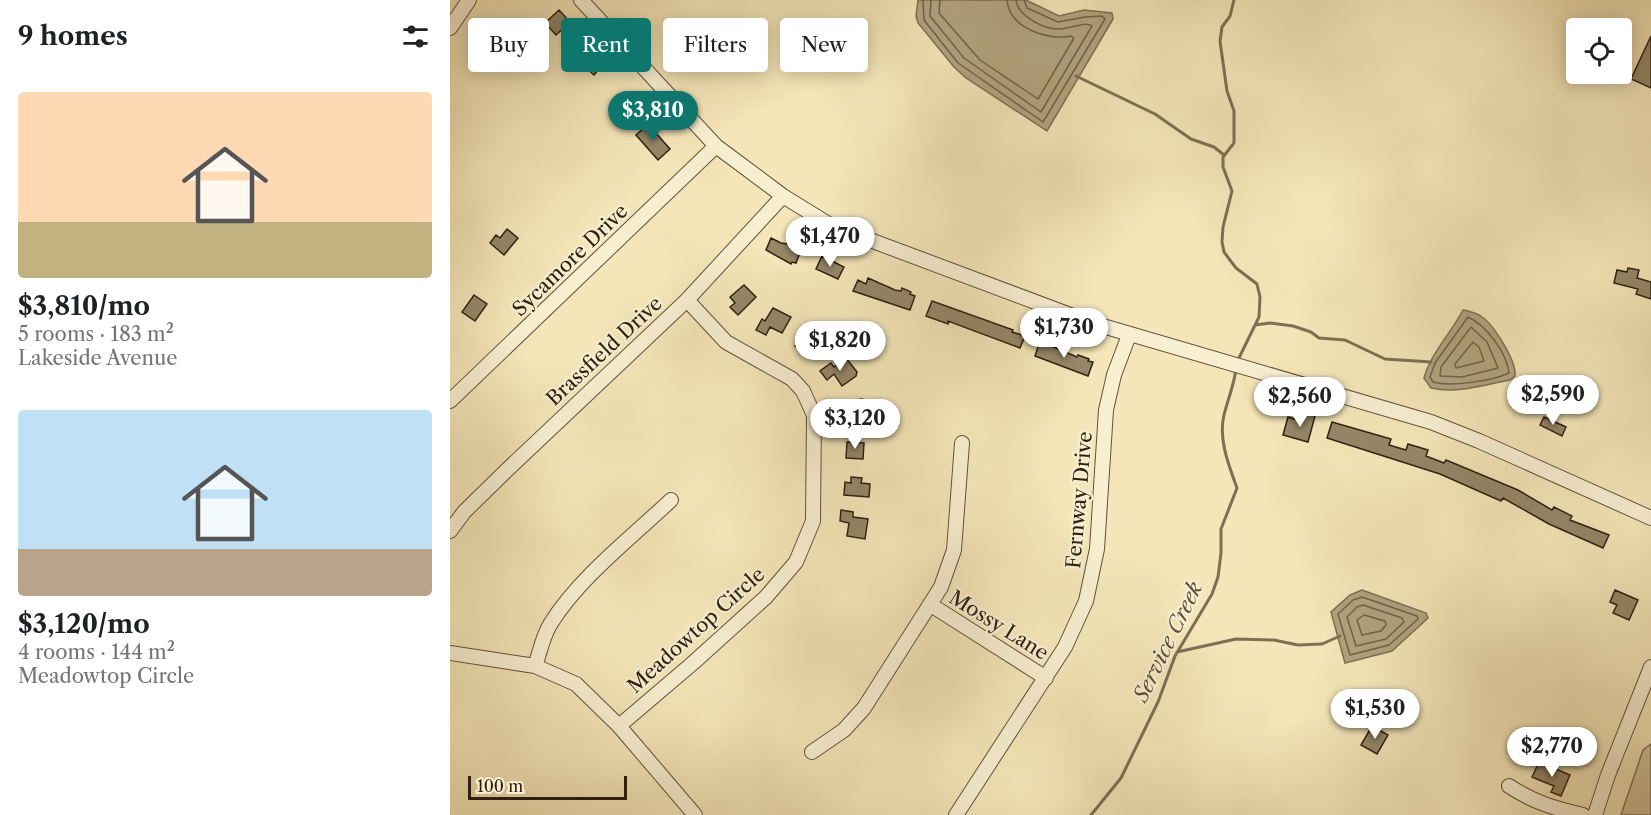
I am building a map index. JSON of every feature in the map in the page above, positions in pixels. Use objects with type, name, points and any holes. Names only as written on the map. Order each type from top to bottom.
[{"type":"street","points":[[450,28],[469,0]]},
{"type":"street","points":[[581,0],[716,146],[813,216],[864,240],[1128,335],[1431,422],[1651,518]]},
{"type":"street","name":"Sycamore Drive","points":[[450,401],[716,146]]},
{"type":"street","name":"Brassfield Drive","points":[[450,531],[464,512],[508,469],[687,300],[783,196]]},
{"type":"street","name":"Meadowtop Circle","points":[[619,726],[766,597],[796,562],[813,521],[814,415],[803,391],[792,379],[726,342],[687,300]]},
{"type":"street","name":"Fernway Drive","points":[[956,815],[1046,678],[1076,626],[1093,575],[1097,549],[1106,410],[1114,375],[1128,335]]},
{"type":"street","points":[[812,752],[844,730],[864,708],[931,605],[949,569],[954,550],[962,443]]},
{"type":"street","points":[[535,666],[550,624],[564,606],[598,568],[671,500]]},
{"type":"street","name":"Mossy Lane","points":[[931,605],[1046,678]]},
{"type":"street","points":[[450,653],[535,666],[576,684],[619,726],[696,815]]},
{"type":"street","points":[[1595,815],[1608,775],[1651,667]]},
{"type":"street","points":[[1509,786],[1528,800],[1546,807],[1583,815]]},
{"type":"shaded area","points":[[1651,744],[1651,815],[1621,815],[1643,750]]},
{"type":"water","points":[[918,0],[1026,0],[1059,16],[1084,10],[1112,13],[1113,19],[1047,131],[966,78],[954,67],[918,23],[916,16]]},
{"type":"water","points":[[1463,310],[1482,317],[1498,335],[1509,353],[1515,370],[1515,376],[1510,380],[1471,388],[1441,390],[1431,388],[1424,378],[1431,360]]},
{"type":"water","points":[[1362,590],[1426,613],[1428,618],[1392,651],[1345,663],[1331,612],[1350,595]]},
{"type":"building","points":[[559,10],[566,18],[561,18],[561,30],[556,35],[549,27],[549,19]]},
{"type":"building","points":[[1651,36],[1651,88],[1632,79]]},
{"type":"building","points":[[648,124],[670,149],[658,160],[636,135]]},
{"type":"building","points":[[507,229],[518,238],[504,255],[490,243],[496,235],[500,238]]},
{"type":"building","points":[[771,238],[781,243],[787,244],[788,242],[801,250],[796,263],[791,264],[766,250]]},
{"type":"building","points":[[822,256],[844,267],[838,279],[816,269]]},
{"type":"building","points":[[1628,268],[1639,270],[1637,278],[1651,282],[1651,299],[1636,294],[1638,289],[1614,283],[1617,270],[1627,272]]},
{"type":"building","points":[[868,278],[895,290],[901,291],[902,288],[911,292],[910,294],[915,296],[910,310],[853,291],[858,280],[866,284]]},
{"type":"building","points":[[744,285],[756,297],[738,315],[730,307],[735,303],[730,297]]},
{"type":"building","points":[[474,295],[487,304],[475,321],[462,312]]},
{"type":"building","points":[[932,301],[1025,336],[1020,348],[948,321],[948,324],[926,316]]},
{"type":"building","points":[[773,308],[791,317],[782,333],[770,327],[766,335],[756,330],[762,319],[765,321]]},
{"type":"building","points":[[807,336],[819,344],[809,358],[795,346],[801,339],[804,341]]},
{"type":"building","points":[[1040,341],[1077,357],[1078,355],[1089,359],[1088,361],[1093,362],[1088,376],[1035,356]]},
{"type":"building","points":[[846,358],[857,372],[856,376],[842,386],[834,374],[827,380],[820,371],[831,363],[834,367]]},
{"type":"building","points":[[862,399],[866,417],[852,421],[850,413],[843,414],[840,404]]},
{"type":"building","points":[[1303,413],[1315,416],[1308,442],[1283,435],[1288,417],[1301,421]]},
{"type":"building","points":[[1544,417],[1566,427],[1562,436],[1540,425]]},
{"type":"building","points":[[1332,422],[1391,439],[1389,445],[1406,450],[1408,444],[1428,450],[1426,456],[1444,463],[1446,460],[1518,490],[1552,510],[1554,507],[1572,516],[1570,520],[1609,535],[1603,548],[1549,524],[1503,498],[1501,501],[1440,474],[1327,438]]},
{"type":"building","points":[[847,442],[864,443],[863,459],[846,458]]},
{"type":"building","points":[[851,477],[862,478],[861,483],[870,484],[869,497],[844,495],[845,482],[851,483]]},
{"type":"building","points":[[841,510],[853,512],[853,517],[868,519],[865,539],[847,536],[849,523],[840,521]]},
{"type":"building","points":[[1615,590],[1638,600],[1629,620],[1613,613],[1617,605],[1610,602]]},
{"type":"building","points":[[1372,726],[1388,735],[1377,754],[1361,745]]},
{"type":"building","points":[[1539,762],[1570,775],[1561,796],[1551,792],[1554,786],[1532,777]]},
{"type":"waterway","name":"Service Creek","points":[[1234,0],[1230,16],[1222,27],[1220,41],[1227,91],[1234,111],[1234,143],[1223,157],[1223,167],[1232,191],[1223,227],[1222,242],[1224,252],[1236,268],[1257,284],[1260,297],[1259,317],[1238,360]]},
{"type":"waterway","points":[[1076,76],[1155,114],[1191,139],[1214,147],[1224,155]]},
{"type":"waterway","points":[[1255,325],[1270,323],[1293,326],[1311,332],[1319,338],[1345,340],[1385,359],[1431,362]]},
{"type":"waterway","name":"Service Creek","points":[[1091,815],[1121,778],[1158,702],[1175,656],[1212,594],[1218,577],[1221,529],[1237,488],[1225,452],[1222,433],[1224,415],[1236,369]]},
{"type":"waterway","points":[[1177,652],[1236,639],[1274,640],[1298,645],[1322,644],[1340,636]]}]
